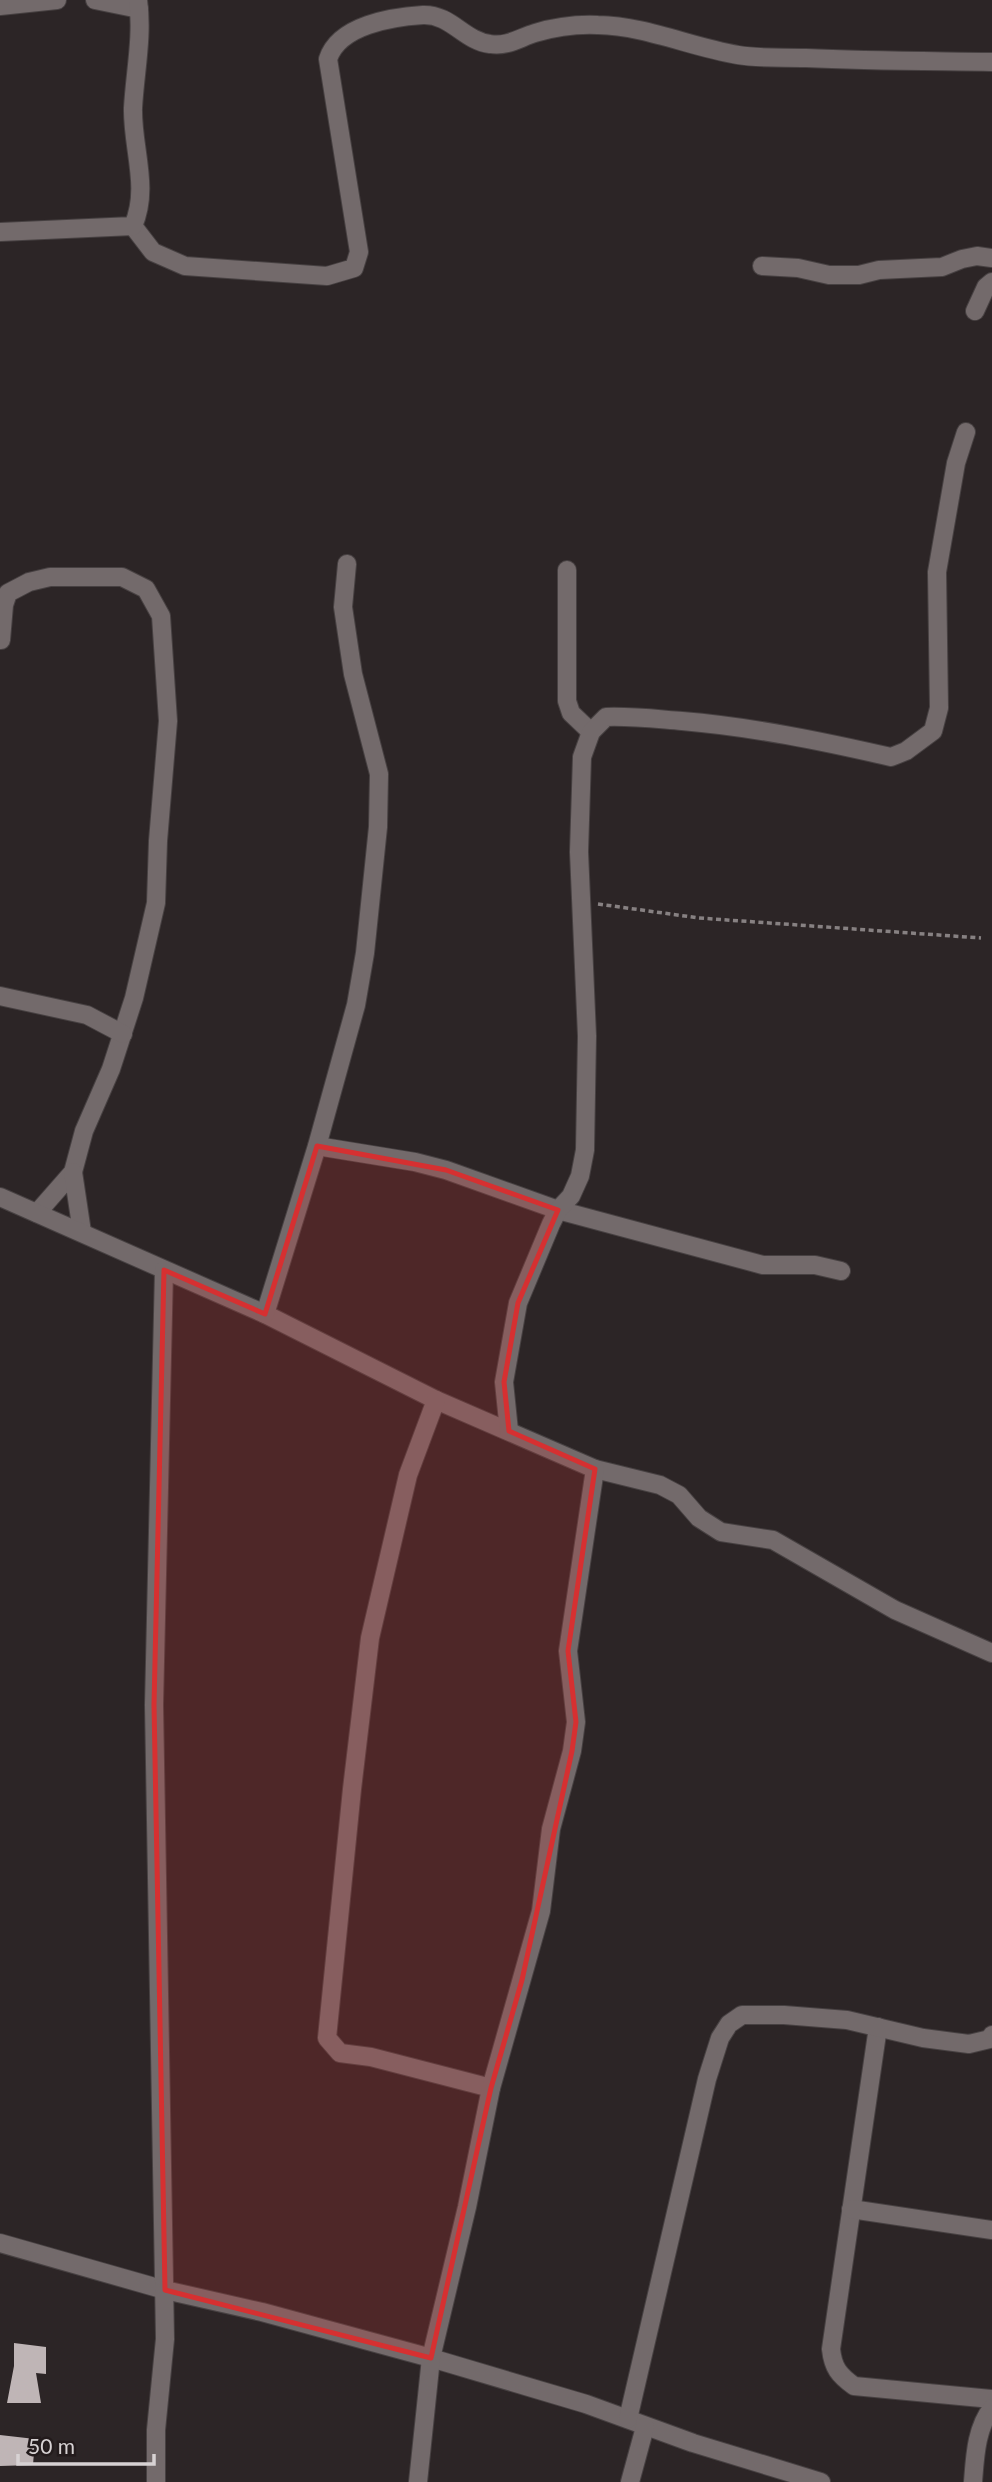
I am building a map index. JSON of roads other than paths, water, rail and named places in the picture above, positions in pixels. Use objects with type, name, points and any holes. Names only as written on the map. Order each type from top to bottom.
[{"type":"street","points":[[0,6],[57,0]]},
{"type":"street","points":[[95,0],[138,4],[139,55],[133,110],[141,190],[138,214],[132,226]]},
{"type":"street","points":[[132,226],[153,252],[185,266],[327,276],[354,268],[359,252],[328,59],[331,51],[354,30],[376,23],[425,15],[443,18],[470,37],[488,44],[506,45],[555,28],[596,24],[628,27],[738,55],[992,62]]},
{"type":"street","points":[[0,232],[132,226]]},
{"type":"street","points":[[762,265],[798,268],[829,275],[859,275],[879,270],[942,267],[978,256],[992,258]]},
{"type":"street","points":[[975,311],[986,287],[992,282]]},
{"type":"street","points":[[509,1431],[504,1381],[518,1303],[558,1210],[571,1196],[580,1176],[585,1150],[587,1037],[579,852],[582,757],[591,732],[606,717],[699,722],[810,738],[891,757],[922,740],[933,731],[939,708],[937,572],[956,463],[966,432]]},
{"type":"street","points":[[265,1314],[317,1146],[356,1005],[365,953],[378,827],[379,774],[353,674],[343,607],[347,564]]},
{"type":"street","points":[[567,570],[567,701],[571,713],[591,732]]},
{"type":"street","points":[[1,640],[4,605],[8,593],[29,582],[50,577],[122,577],[146,589],[161,616],[168,721],[158,841],[156,904],[134,998],[111,1069],[84,1130],[73,1172],[82,1232]]},
{"type":"street","points":[[0,996],[87,1015],[122,1034]]},
{"type":"street","points":[[317,1146],[415,1162],[446,1170],[558,1210],[763,1265],[815,1265],[841,1271]]},
{"type":"street","points":[[37,1213],[73,1172]]},
{"type":"street","points":[[0,1198],[265,1314],[436,1400],[595,1469],[660,1485],[679,1495],[699,1518],[721,1532],[773,1541],[895,1610],[992,1653]]},
{"type":"street","points":[[156,2482],[156,2430],[165,2339],[154,1705],[164,1270]]},
{"type":"street","points":[[436,1400],[408,1475],[370,1638],[327,2038],[340,2053],[371,2057],[491,2088]]},
{"type":"street","points":[[418,2482],[431,2358],[467,2207],[491,2088],[536,1934],[551,1829],[572,1751],[576,1722],[568,1651],[595,1469]]},
{"type":"street","points":[[628,2419],[687,2157],[720,2038],[729,2024],[742,2015],[784,2015],[847,2020],[923,2038],[969,2045],[992,2038]]},
{"type":"street","points":[[878,2027],[831,2349],[832,2365],[840,2376],[854,2386],[992,2399]]},
{"type":"street","points":[[852,2208],[992,2230]]},
{"type":"street","points":[[0,2243],[165,2290],[262,2312],[431,2358],[586,2404],[757,2465],[821,2482]]},
{"type":"street","points":[[973,2482],[976,2446],[982,2424],[992,2408]]},
{"type":"street","points":[[630,2482],[645,2427]]}]
